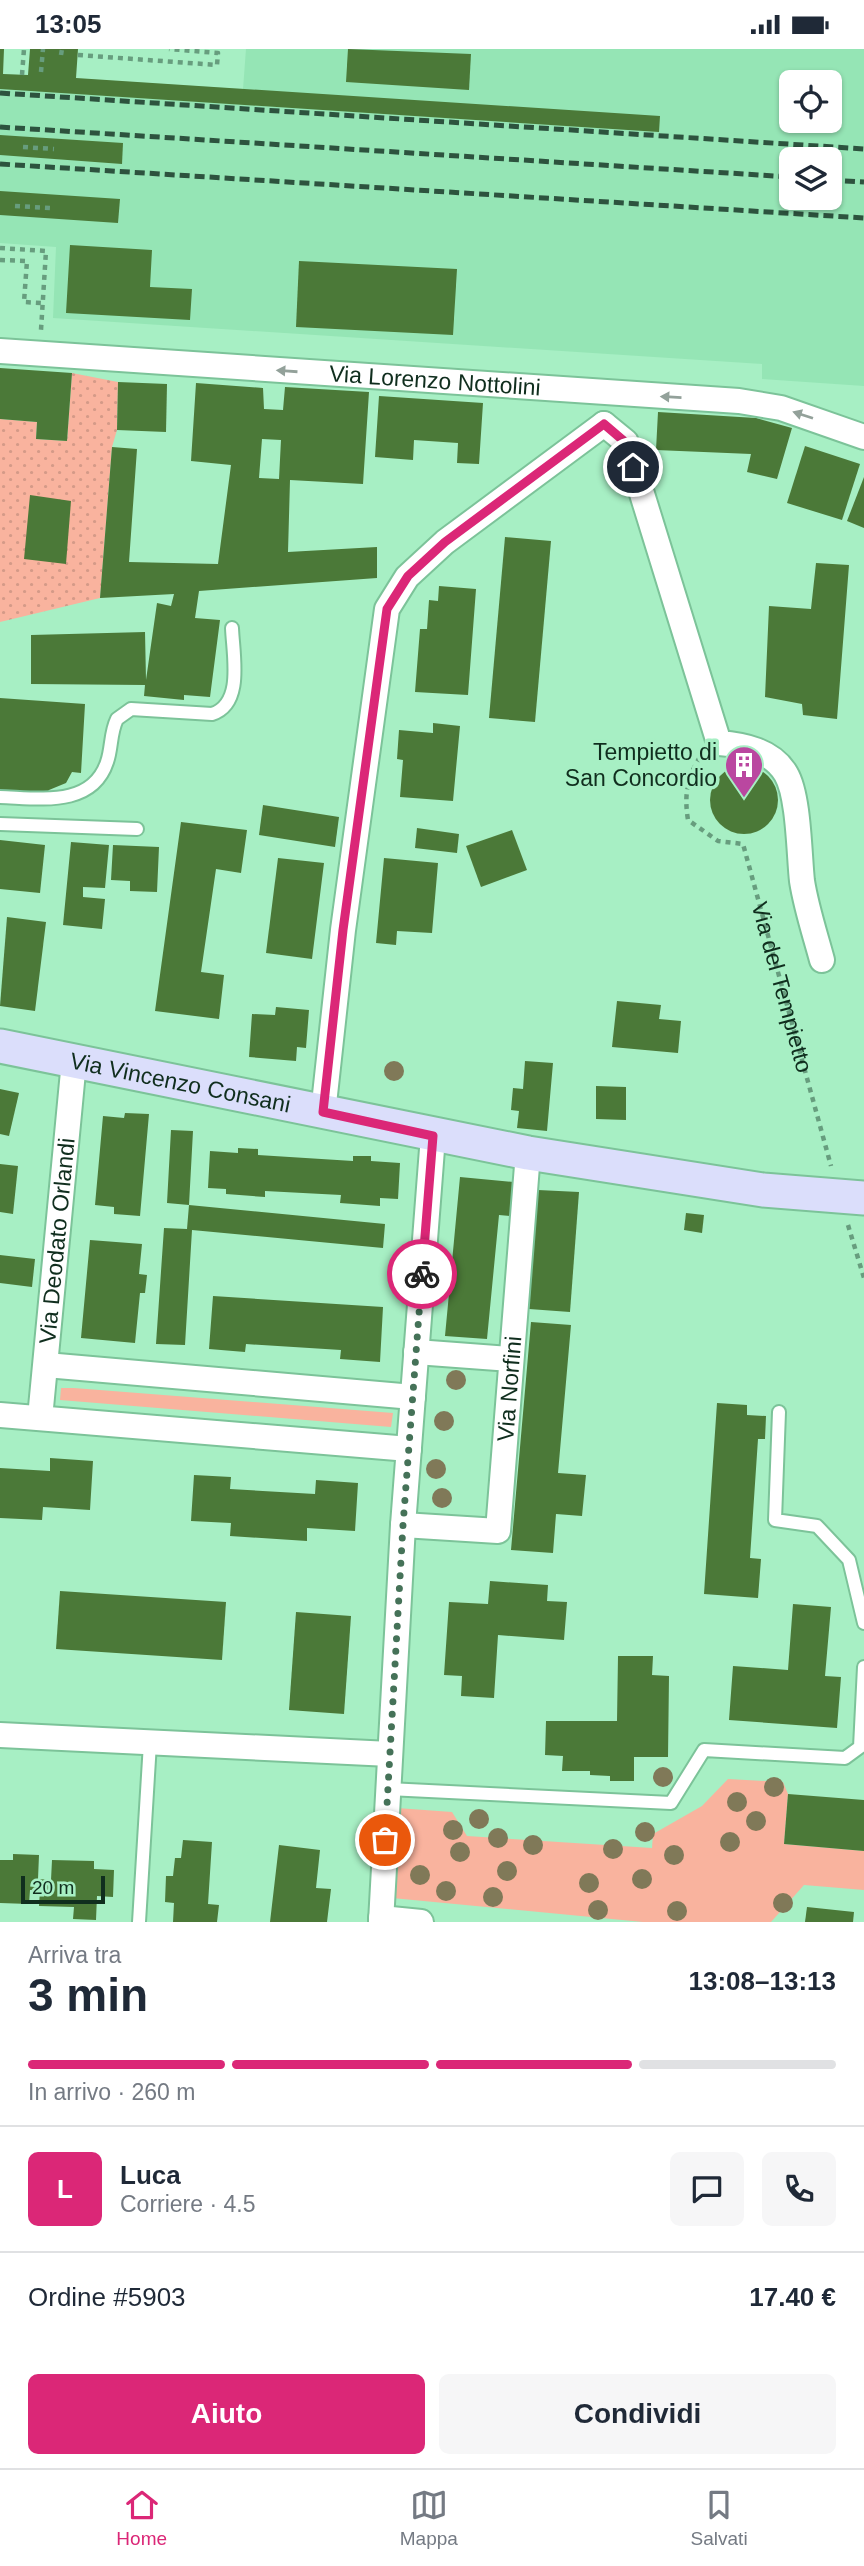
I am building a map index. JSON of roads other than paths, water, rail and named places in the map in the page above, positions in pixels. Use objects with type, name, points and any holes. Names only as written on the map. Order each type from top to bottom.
[{"type":"street","name":"Via Lorenzo Nottolini","points":[[0,351],[599,394],[739,401],[781,408],[864,437]]},
{"type":"street","points":[[323,1112],[343,930],[387,609],[408,576],[445,542],[604,424],[599,394]]},
{"type":"street","name":"Via del Tempietto","points":[[604,424],[625,442],[719,743],[745,745],[770,758],[786,774],[798,832],[802,882],[822,960]]},
{"type":"street","name":"Via Vincenzo Consani","points":[[0,1046],[433,1136],[528,1153],[692,1179],[850,1187]]},
{"type":"street","name":"Via Deodato Orlandi","points":[[40,1418],[74,1061]]},
{"type":"street","points":[[421,1922],[381,1920],[403,1525],[433,1136]]},
{"type":"street","name":"Via Norfini","points":[[403,1525],[498,1531],[528,1153]]},
{"type":"street","points":[[416,1352],[511,1359]]},
{"type":"street","points":[[46,1365],[413,1397]]},
{"type":"street","points":[[0,1415],[409,1449]]},
{"type":"street","points":[[0,1735],[390,1754]]},
{"type":"lane","points":[[0,797],[63,798],[81,793],[97,781],[107,763],[112,729],[117,719],[131,709],[212,714],[221,711],[230,702],[233,689],[232,628]]},
{"type":"lane","points":[[0,824],[137,829]]},
{"type":"lane","points":[[779,1412],[775,1520],[817,1526],[849,1560],[864,1623]]},
{"type":"lane","points":[[388,1789],[671,1803],[704,1750],[845,1758],[860,1747],[864,1667]]},
{"type":"lane","points":[[139,1922],[150,1743]]},
{"type":"railway","points":[[0,93],[864,149]]},
{"type":"railway","points":[[0,127],[779,176]]},
{"type":"railway","points":[[0,164],[864,218]]},
{"type":"railway","points":[[842,181],[864,182]]},
{"type":"place","name":"Tempietto di San Concordio","points":[[744,799]]}]
